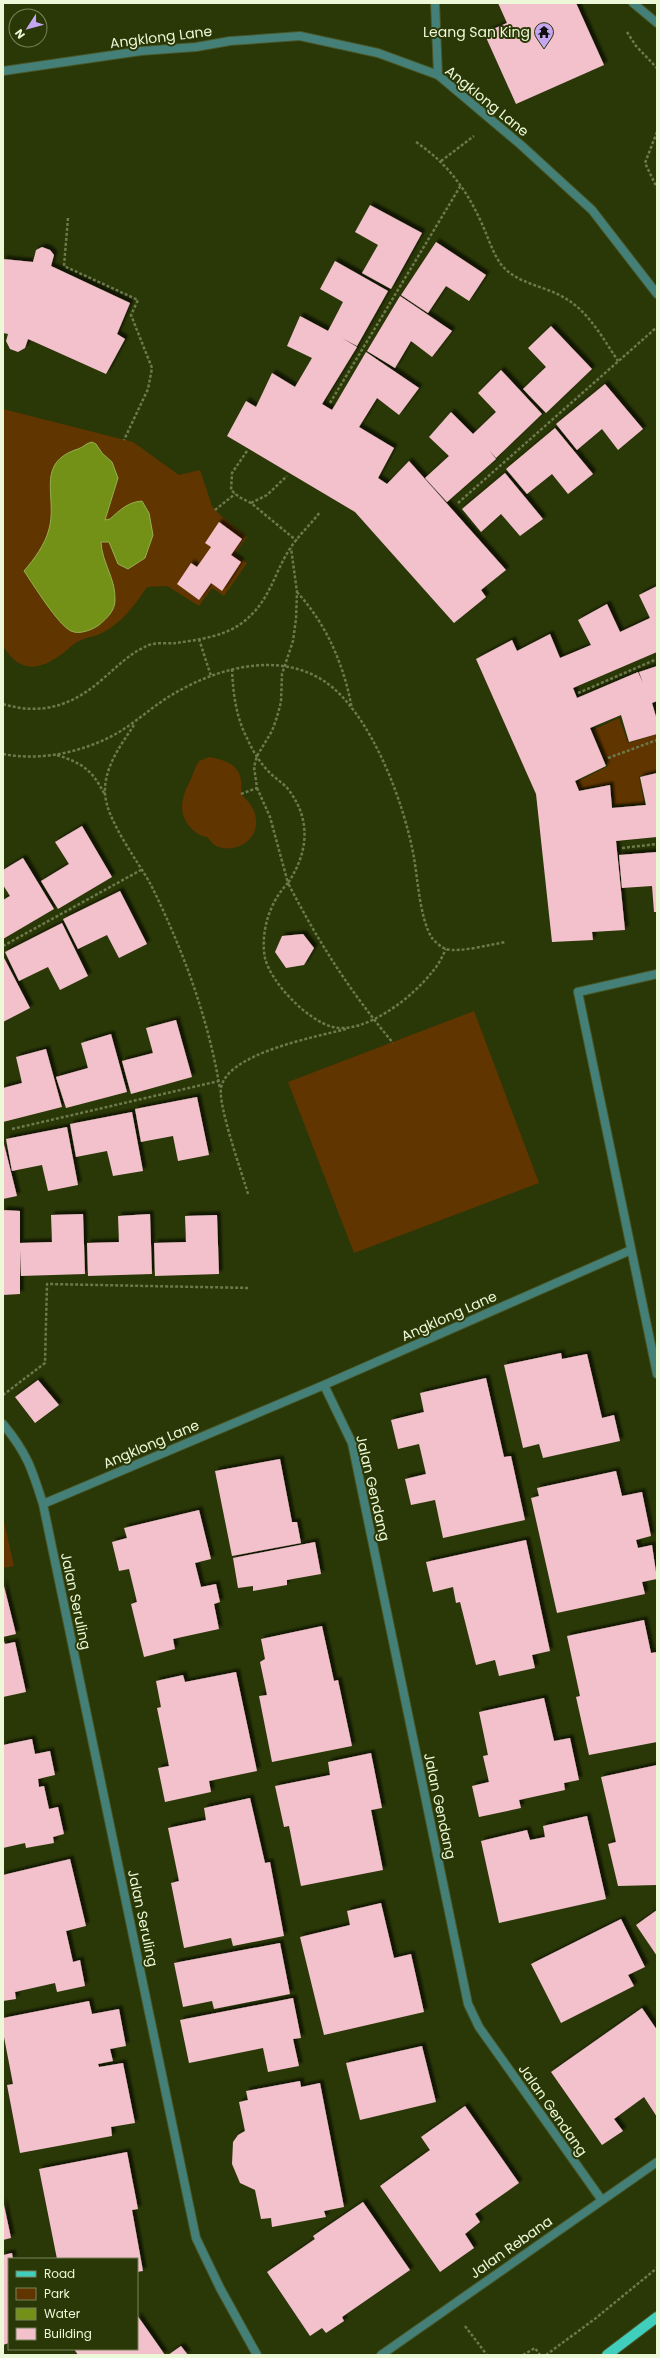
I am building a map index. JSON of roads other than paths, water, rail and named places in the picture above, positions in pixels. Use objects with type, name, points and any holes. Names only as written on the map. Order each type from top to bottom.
[{"type":"main road","points":[[607,2355],[657,2317]]},
{"type":"street","points":[[435,3],[438,75]]},
{"type":"street","points":[[633,3],[657,22]]},
{"type":"street","name":"Angklong Lane","points":[[3,71],[141,51],[196,47],[230,41],[300,36],[378,53],[438,75],[494,122],[592,210],[657,294]]},
{"type":"street","points":[[657,974],[578,992],[631,1250],[654,1348],[657,1374]]},
{"type":"street","name":"Angklong Lane","points":[[43,1504],[324,1385],[631,1250]]},
{"type":"street","name":"Jalan Gendang","points":[[324,1385],[352,1443],[468,2004],[479,2027],[601,2200]]},
{"type":"street","points":[[3,1424],[21,1446],[32,1470],[43,1504]]},
{"type":"street","name":"Jalan Seruling","points":[[43,1504],[196,2238],[242,2329],[257,2355]]},
{"type":"street","name":"Jalan Rebana","points":[[381,2355],[657,2162]]},
{"type":"water","points":[[92,442],[96,444],[102,453],[112,462],[118,478],[105,520],[110,519],[128,505],[142,501],[149,513],[153,535],[145,558],[128,569],[118,564],[109,542],[101,542],[115,592],[114,608],[105,620],[93,629],[82,632],[74,632],[59,621],[24,571],[42,546],[49,529],[51,517],[50,482],[56,463],[64,455]]},
{"type":"place","name":"Leang San King","points":[[544,49]]}]
